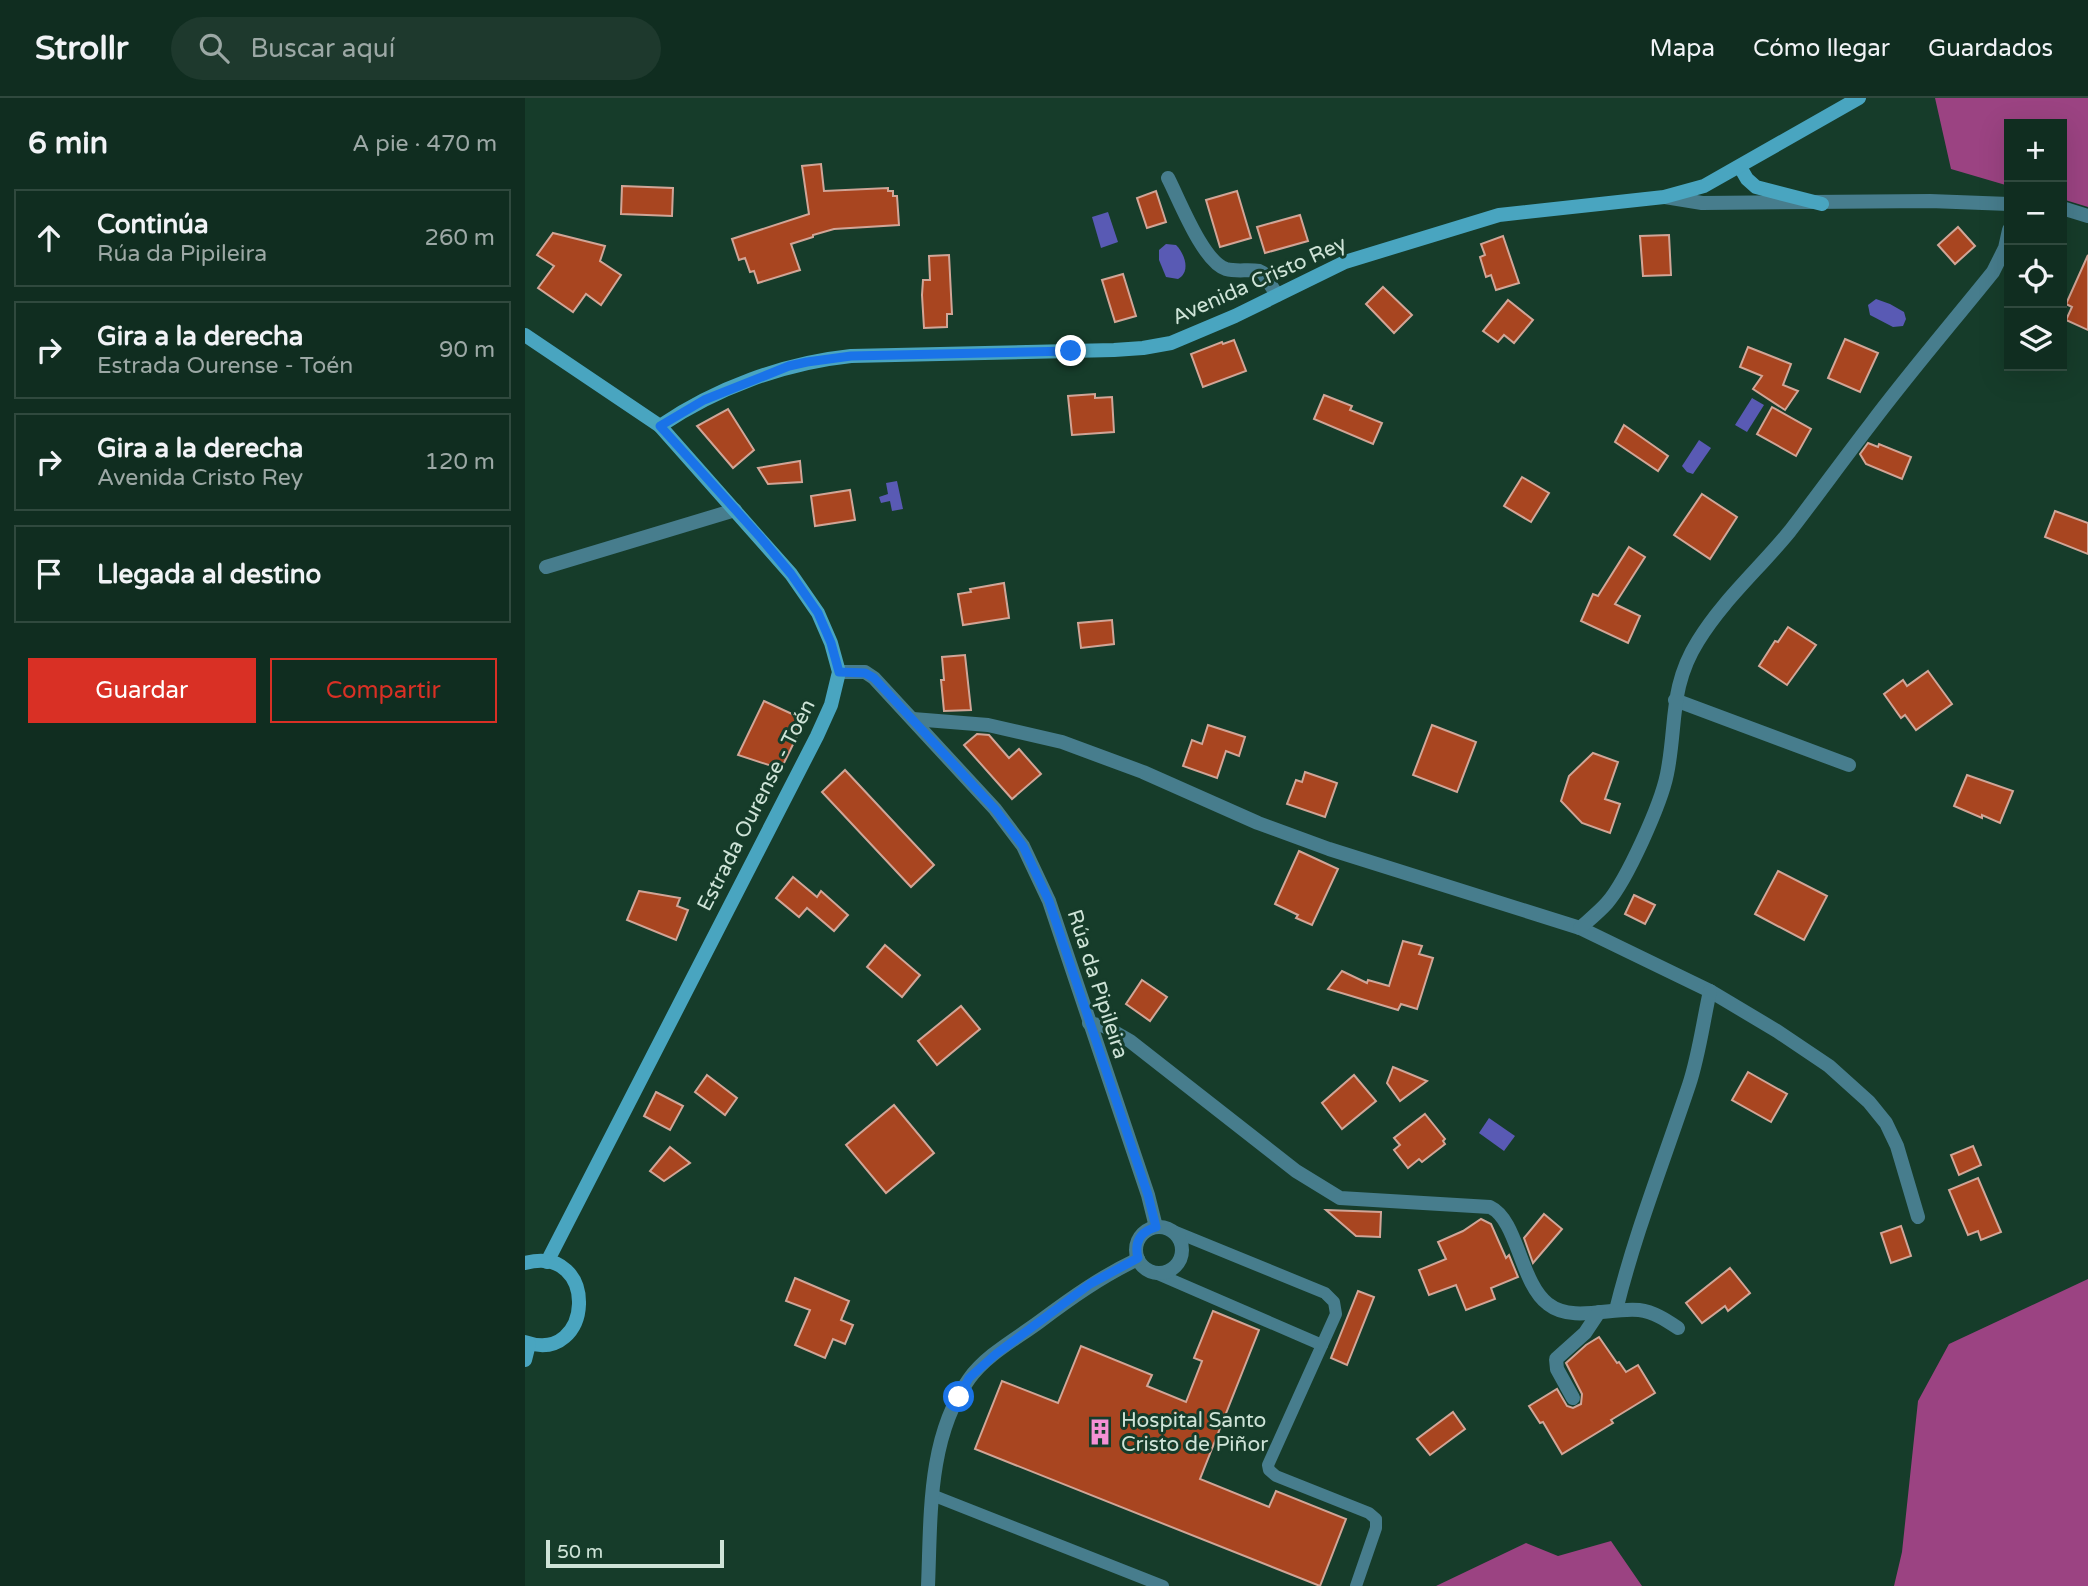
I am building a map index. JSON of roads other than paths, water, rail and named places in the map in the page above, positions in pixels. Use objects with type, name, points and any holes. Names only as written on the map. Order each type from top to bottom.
[{"type":"street","name":"Avenida Cristo Rey","points":[[660,426],[704,400],[789,366],[807,362],[851,356],[1143,348],[1171,343],[1363,256],[1499,215],[1664,197],[1704,186],[1859,98]]},
{"type":"street","points":[[1739,167],[1756,187],[1822,204]]},
{"type":"street","points":[[1168,178],[1189,222],[1212,259],[1224,268],[1263,273],[1277,295]]},
{"type":"street","points":[[1664,197],[1702,203],[1930,201],[2004,208]]},
{"type":"street","points":[[2067,210],[2088,216]]},
{"type":"street","points":[[1580,928],[1607,902],[1617,888],[1664,787],[1675,700],[1683,674],[1701,636],[1794,525],[1993,272],[2006,245]]},
{"type":"street","points":[[525,335],[660,426],[791,574],[818,613],[831,643],[839,672]]},
{"type":"street","points":[[546,566],[735,510]]},
{"type":"street","name":"Rúa da Pipileira","points":[[839,672],[865,673],[874,678],[995,809],[1023,846],[1049,901],[1148,1195],[1156,1227]]},
{"type":"street","name":"Estrada Ourense - Toén","points":[[533,1260],[817,736],[831,705],[839,672]]},
{"type":"street","points":[[1675,700],[1849,765]]},
{"type":"street","points":[[912,719],[976,723],[1048,737],[1143,772],[1258,823],[1329,849],[1580,928],[1710,991],[1829,1066],[1869,1102],[1886,1123],[1897,1146],[1918,1217]]},
{"type":"street","points":[[1616,1310],[1624,1276],[1691,1077],[1710,991]]},
{"type":"street","points":[[1089,1023],[1104,1026],[1130,1041],[1296,1171],[1340,1198],[1484,1206],[1496,1210],[1505,1221],[1526,1273],[1542,1299],[1558,1309],[1599,1312],[1642,1310],[1678,1328]]},
{"type":"street","points":[[1156,1227],[1171,1230],[1181,1242],[1181,1257],[1172,1269],[1159,1273],[1151,1271],[1138,1258],[1138,1240],[1142,1234],[1156,1227]]},
{"type":"street","points":[[928,1586],[935,1461],[941,1439],[969,1378],[996,1354],[1090,1284],[1138,1258]]},
{"type":"street","points":[[525,1360],[527,1343],[544,1345],[558,1340],[573,1325],[581,1305],[572,1277],[561,1267],[533,1260]]},
{"type":"street","points":[[1573,1398],[1557,1369],[1556,1359],[1585,1333],[1599,1312]]},
{"type":"lane","points":[[1171,1230],[1325,1293],[1334,1303],[1335,1314],[1270,1462],[1269,1470],[1276,1476],[1373,1516],[1377,1524],[1356,1586]]},
{"type":"lane","points":[[1151,1271],[1322,1345]]},
{"type":"lane","points":[[932,1495],[1163,1586]]},
{"type":"place","name":"Hospital Santo Cristo de Piñor","points":[[1100,1432]]}]
